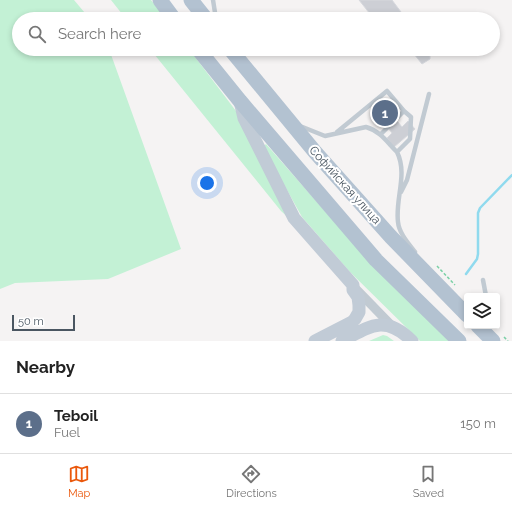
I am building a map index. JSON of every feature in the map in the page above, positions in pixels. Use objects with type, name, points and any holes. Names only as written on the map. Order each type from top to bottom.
[{"type":"main road","points":[[160,0],[169,12]]},
{"type":"main road","points":[[193,1],[201,12]]},
{"type":"main road","name":"Софийская улица","points":[[204,56],[240,101],[376,260],[459,341]]},
{"type":"main road","name":"Софийская улица","points":[[236,56],[320,158],[427,265],[464,312]]},
{"type":"main road","points":[[481,329],[492,341]]},
{"type":"street","name":"Софийская улица","points":[[240,101],[244,118],[294,218],[353,285],[392,326],[408,340]]},
{"type":"street","points":[[315,341],[355,319],[359,312],[359,305],[358,297],[353,290],[353,285]]},
{"type":"street","points":[[342,341],[372,326],[392,326]]},
{"type":"lane","points":[[213,0],[215,12]]},
{"type":"lane","points":[[336,133],[387,91],[411,118],[410,139],[397,152]]},
{"type":"lane","points":[[399,195],[407,180],[429,94]]},
{"type":"lane","points":[[381,134],[404,111]]},
{"type":"lane","points":[[288,121],[325,136],[366,127],[381,134],[397,152],[402,168],[398,222],[400,231],[419,257],[427,265]]},
{"type":"lane","points":[[482,280],[485,293]]},
{"type":"path","points":[[427,265],[450,279],[459,289]]},
{"type":"green space","points":[[0,0],[74,0],[84,12],[12,12],[12,56],[112,56],[181,249],[108,279],[15,283],[0,289]]},
{"type":"green space","points":[[111,0],[151,0],[160,12],[120,12]]},
{"type":"green space","points":[[156,56],[194,56],[239,115],[292,221],[281,211]]},
{"type":"green space","points":[[266,144],[366,258],[449,341],[420,341],[350,272],[302,217],[263,147]]},
{"type":"green space","points":[[383,335],[394,341],[369,341]]},
{"type":"building","points":[[359,0],[392,0],[401,12],[368,12]]},
{"type":"building","points":[[416,56],[430,56],[430,59],[422,64]]},
{"type":"building","points":[[386,101],[396,114],[385,124],[374,112]]},
{"type":"building","points":[[393,116],[402,127],[408,121],[415,129],[394,147],[387,138],[392,133],[385,124]]},
{"type":"waterway","points":[[466,274],[477,259],[478,213],[480,208],[512,175]]},
{"type":"place","name":"Teboil","points":[[385,113]]}]
